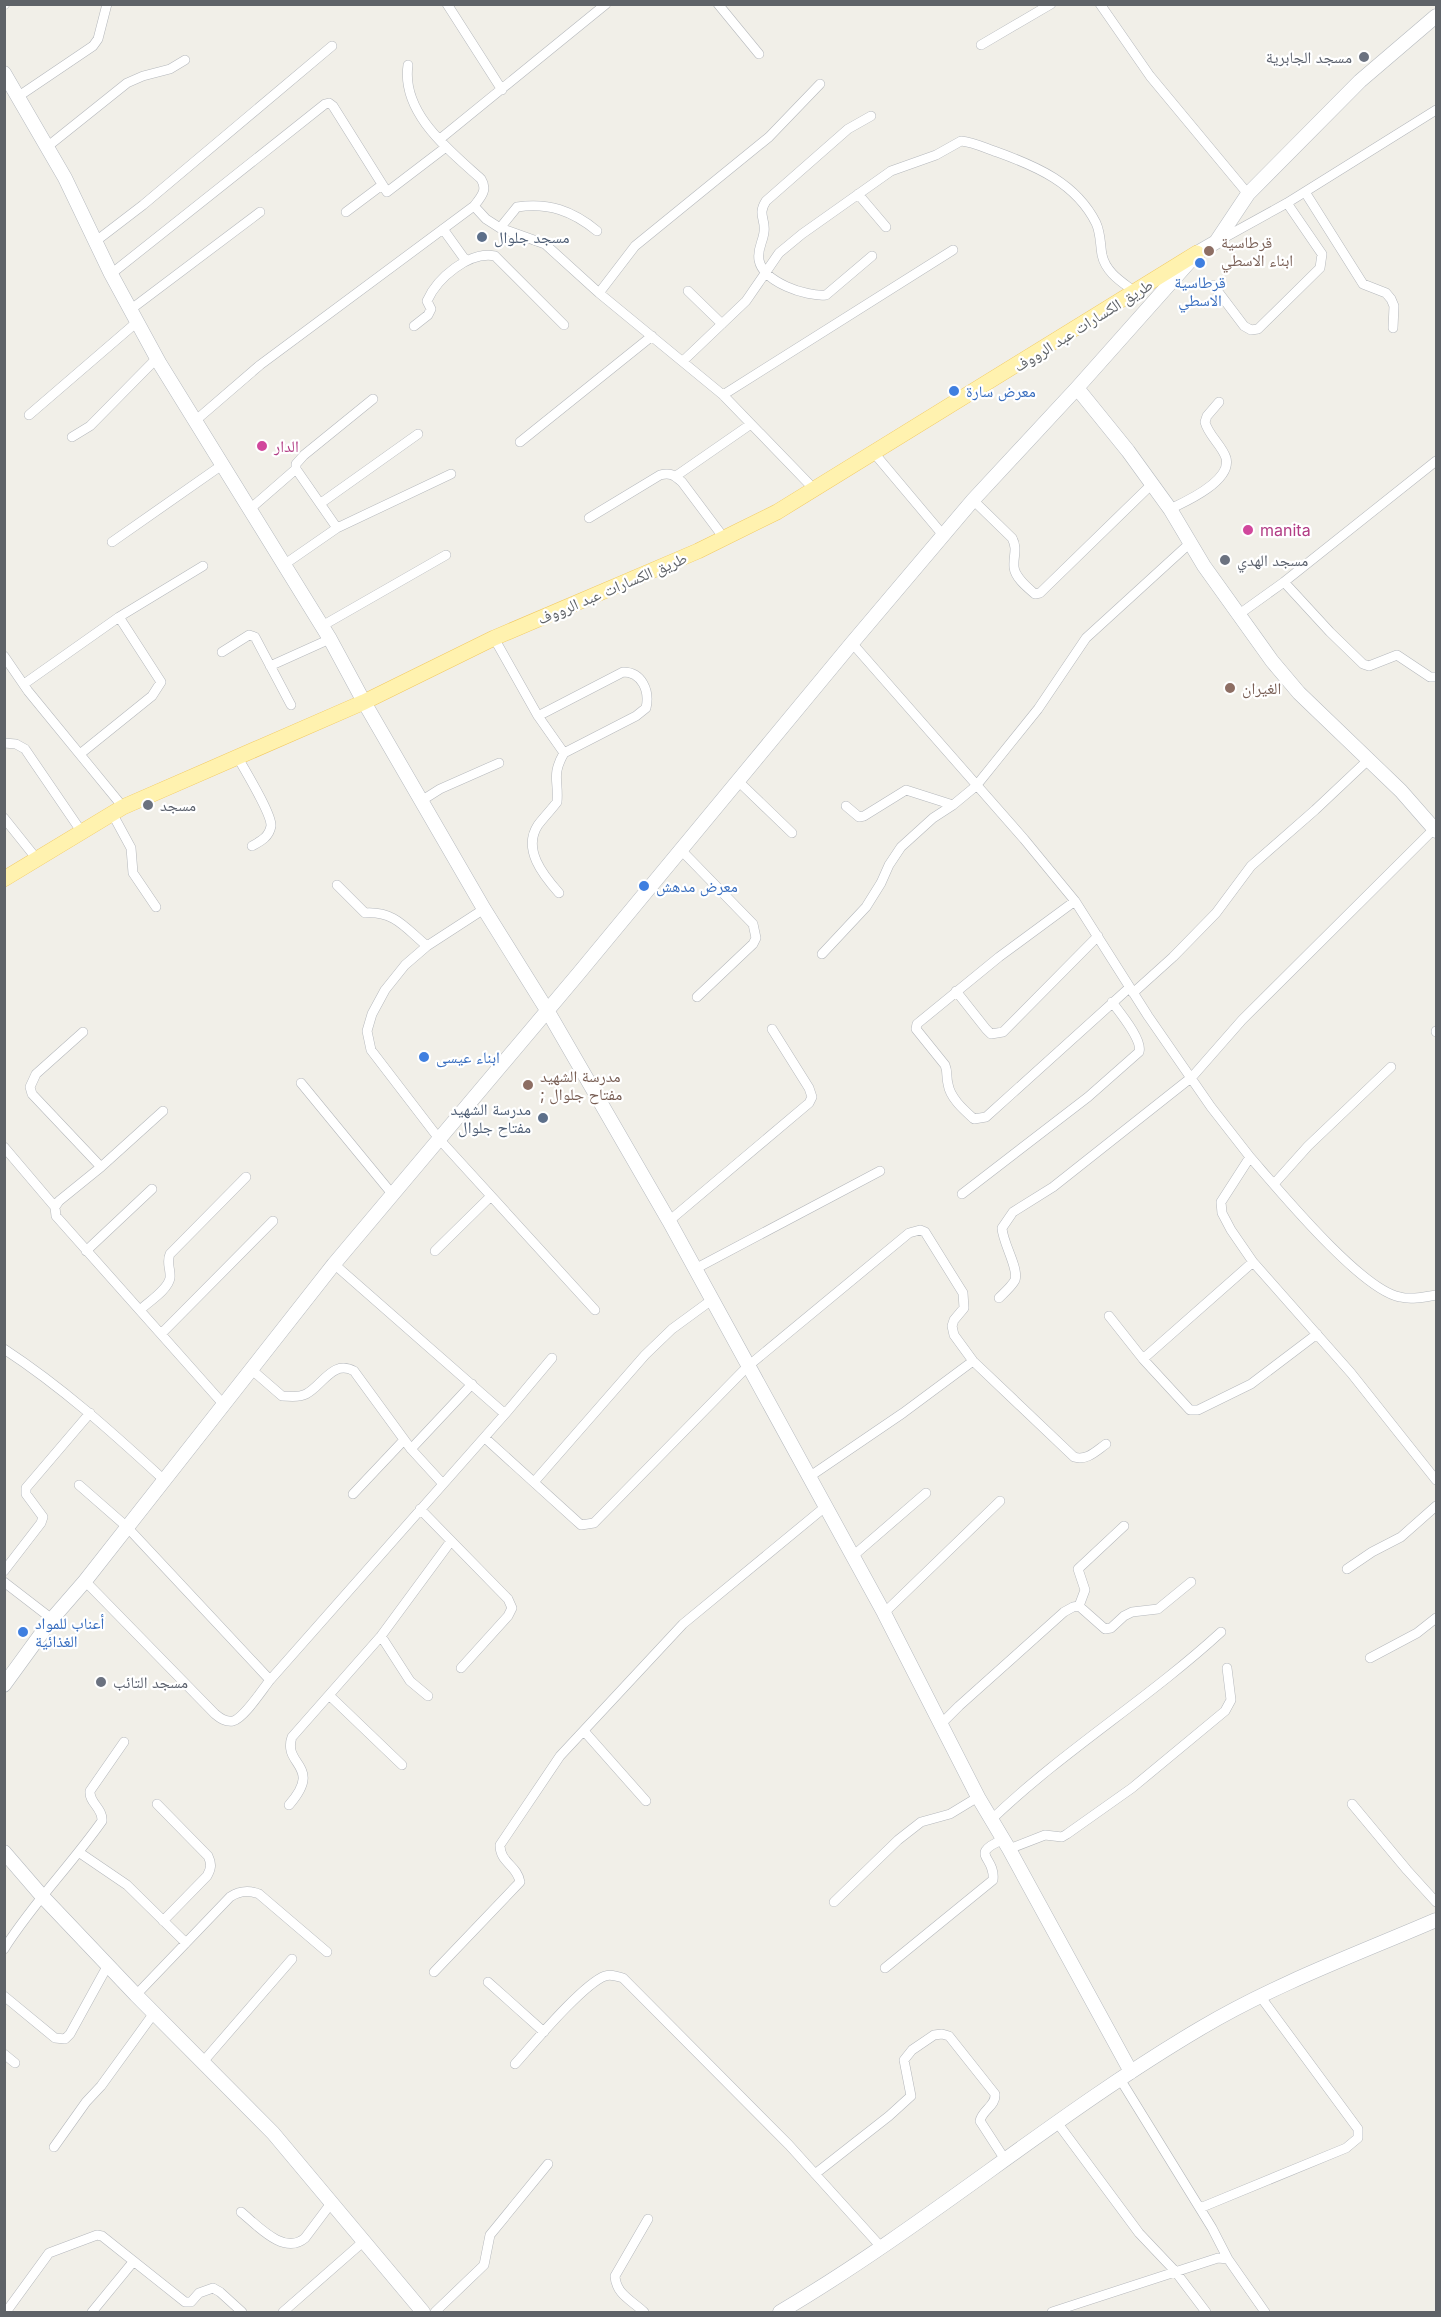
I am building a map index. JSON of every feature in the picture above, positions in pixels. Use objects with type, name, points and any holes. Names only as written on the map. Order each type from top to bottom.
[{"type":"main road","name":"طريق الكسارات عبد الرووف","points":[[4,879],[118,810],[364,702],[494,638],[724,538],[777,512],[1197,253]]},
{"type":"street","points":[[19,96],[93,46],[98,39],[107,4]]},
{"type":"street","points":[[447,4],[502,90]]},
{"type":"street","points":[[111,274],[325,104],[329,103],[333,106],[387,192],[502,90],[606,4]]},
{"type":"street","points":[[718,4],[759,54]]},
{"type":"street","points":[[981,45],[1051,4]]},
{"type":"street","points":[[1100,4],[1150,76],[1248,194]]},
{"type":"street","points":[[1216,242],[1248,194],[1360,81],[1437,16]]},
{"type":"street","points":[[96,241],[143,205],[332,46]]},
{"type":"street","points":[[47,147],[127,84],[143,76],[170,69],[185,60]]},
{"type":"street","points":[[195,421],[260,365],[474,206],[484,192],[481,179],[443,143],[411,99],[406,77],[408,65]]},
{"type":"street","points":[[4,73],[47,147],[111,274],[157,358],[330,639],[421,801],[484,909],[547,1010],[713,1299],[747,1367],[884,1612],[978,1797],[1006,1844],[1125,2075],[1228,2259],[1264,2313]]},
{"type":"street","points":[[599,293],[635,246],[769,136],[820,84]]},
{"type":"street","points":[[4,1685],[52,1619],[85,1581],[334,1264],[440,1140],[943,535],[1197,253],[1287,203],[1437,110]]},
{"type":"street","points":[[871,116],[848,129],[766,201],[762,207],[761,216],[765,232],[759,252],[759,262],[766,272],[794,291],[806,295],[825,295],[872,256]]},
{"type":"street","points":[[683,361],[746,301],[779,253],[891,171],[936,155],[957,142],[966,141],[1029,164],[1053,176],[1063,184],[1084,206],[1096,224],[1109,271],[1136,292]]},
{"type":"street","points":[[345,212],[382,185]]},
{"type":"street","points":[[1305,192],[1363,284],[1386,293],[1391,299],[1394,306],[1394,327]]},
{"type":"street","points":[[858,194],[886,227]]},
{"type":"street","points":[[1213,285],[1244,326],[1254,330],[1258,329],[1316,273],[1322,264],[1322,254],[1287,203]]},
{"type":"street","points":[[500,228],[517,207],[542,205],[569,213],[597,231]]},
{"type":"street","points":[[474,206],[486,219],[500,228],[545,244],[599,293],[723,396],[814,489]]},
{"type":"street","points":[[29,415],[134,316],[260,212]]},
{"type":"street","points":[[443,229],[466,261]]},
{"type":"street","points":[[723,396],[953,250]]},
{"type":"street","points":[[414,327],[428,315],[430,309],[427,301],[435,286],[466,261],[482,255],[495,256],[564,325]]},
{"type":"street","points":[[688,291],[722,324]]},
{"type":"street","points":[[520,442],[652,336]]},
{"type":"street","points":[[72,437],[90,426],[157,358]]},
{"type":"street","points":[[999,1298],[1014,1282],[1016,1276],[1015,1267],[1005,1247],[1002,1228],[1013,1212],[1053,1187],[1192,1077],[1242,1020],[1435,830],[1401,791],[1367,761],[1299,693],[1238,615],[1189,544],[1170,509],[1152,484],[1077,388]]},
{"type":"street","points":[[337,528],[296,470],[296,464],[373,399]]},
{"type":"street","points":[[1170,509],[1202,494],[1226,467],[1226,458],[1205,422],[1207,416],[1219,402]]},
{"type":"street","points":[[676,476],[751,424]]},
{"type":"street","points":[[321,503],[418,434]]},
{"type":"street","points":[[874,453],[943,535]]},
{"type":"street","points":[[1238,615],[1284,582],[1437,461]]},
{"type":"street","points":[[112,542],[222,465]]},
{"type":"street","points":[[250,509],[296,470]]},
{"type":"street","points":[[589,518],[660,475],[668,473],[676,476],[724,538]]},
{"type":"street","points":[[285,564],[337,528],[451,474]]},
{"type":"street","points":[[974,500],[1012,538],[1016,545],[1014,569],[1018,577],[1035,594],[1040,593],[1152,484]]},
{"type":"street","points":[[822,954],[866,907],[901,847],[933,818],[976,786],[1038,709],[1086,638],[1189,544]]},
{"type":"street","points":[[322,626],[446,555]]},
{"type":"street","points":[[24,684],[119,617],[203,566]]},
{"type":"street","points":[[1284,582],[1363,664],[1369,666],[1394,655],[1400,655],[1430,677],[1437,677]]},
{"type":"street","points":[[80,754],[152,696],[161,682],[119,617]]},
{"type":"street","points":[[222,652],[249,635],[255,637],[291,705]]},
{"type":"street","points":[[494,638],[538,716],[564,753]]},
{"type":"street","points":[[270,666],[330,639]]},
{"type":"street","points":[[852,643],[1024,838],[1074,901],[1131,991],[1211,1107],[1274,1184],[1344,1259],[1374,1285],[1401,1298],[1437,1295]]},
{"type":"street","points":[[4,656],[80,754],[118,810],[131,848],[133,873],[156,907]]},
{"type":"street","points":[[538,716],[623,672],[638,675],[646,689],[646,708],[636,716],[564,753],[557,765],[555,779],[557,802],[534,833],[532,853],[546,877],[559,893]]},
{"type":"street","points":[[4,743],[16,744],[25,749],[81,831]]},
{"type":"street","points":[[237,756],[267,811],[271,824],[267,837],[252,846]]},
{"type":"street","points":[[1074,901],[921,1019],[916,1029],[948,1070],[947,1083],[952,1096],[977,1120],[991,1114],[1112,1002],[1131,991],[1173,957],[1216,913],[1251,866],[1367,761]]},
{"type":"street","points":[[421,801],[440,789],[499,763]]},
{"type":"street","points":[[738,781],[792,833]]},
{"type":"street","points":[[846,806],[859,817],[864,816],[906,790],[953,805]]},
{"type":"street","points":[[4,818],[36,858]]},
{"type":"street","points":[[681,850],[753,924],[756,932],[753,944],[697,997]]},
{"type":"street","points":[[337,885],[365,913],[381,912],[390,915],[427,946]]},
{"type":"street","points":[[484,909],[427,946],[405,965],[385,990],[372,1014],[367,1031],[371,1050],[440,1140],[595,1310]]},
{"type":"street","points":[[956,991],[991,1034],[1003,1032],[1098,936]]},
{"type":"street","points":[[962,1194],[1088,1097],[1139,1052],[1139,1043],[1112,1002]]},
{"type":"street","points":[[669,1221],[809,1103],[812,1097],[809,1088],[772,1029]]},
{"type":"street","points":[[83,1032],[36,1074],[30,1087],[32,1094],[101,1167]]},
{"type":"street","points":[[1274,1184],[1308,1146],[1391,1067]]},
{"type":"street","points":[[301,1083],[393,1195]]},
{"type":"street","points":[[55,1206],[163,1111]]},
{"type":"street","points":[[4,1147],[55,1206],[56,1216],[224,1405]]},
{"type":"street","points":[[1250,1156],[1221,1202],[1222,1213],[1231,1230],[1253,1262],[1317,1334],[1437,1480]]},
{"type":"street","points":[[695,1269],[880,1171]]},
{"type":"street","points":[[140,1310],[168,1282],[170,1274],[167,1260],[170,1254],[246,1177]]},
{"type":"street","points":[[86,1251],[152,1189]]},
{"type":"street","points":[[435,1251],[491,1196]]},
{"type":"street","points":[[161,1334],[273,1221]]},
{"type":"street","points":[[485,1438],[581,1525],[594,1523],[747,1367],[909,1233],[920,1230],[925,1232],[963,1293],[964,1308],[952,1326],[954,1335],[973,1361],[1074,1457],[1083,1459],[1106,1444]]},
{"type":"street","points":[[1143,1359],[1253,1262]]},
{"type":"street","points":[[334,1264],[505,1414]]},
{"type":"street","points":[[534,1482],[645,1356],[672,1329],[713,1299]]},
{"type":"street","points":[[1109,1316],[1143,1359],[1182,1404],[1190,1410],[1198,1410],[1251,1384],[1317,1334]]},
{"type":"street","points":[[4,1348],[90,1413],[163,1479]]},
{"type":"street","points":[[85,1581],[214,1714],[222,1720],[234,1721],[241,1716],[420,1509],[485,1438],[552,1358]]},
{"type":"street","points":[[809,1477],[903,1413],[973,1361]]},
{"type":"street","points":[[252,1370],[275,1393],[298,1397],[307,1394],[337,1368],[348,1367],[365,1384],[411,1449],[443,1484]]},
{"type":"street","points":[[411,1449],[472,1384]]},
{"type":"street","points":[[4,1571],[41,1523],[43,1517],[26,1494],[26,1488],[90,1413]]},
{"type":"street","points":[[353,1494],[404,1440]]},
{"type":"street","points":[[80,1485],[127,1527],[270,1680]]},
{"type":"street","points":[[853,1556],[926,1493]]},
{"type":"street","points":[[884,1612],[1000,1501]]},
{"type":"street","points":[[1347,1569],[1372,1552],[1401,1537],[1437,1506]]},
{"type":"street","points":[[434,1972],[520,1882],[517,1871],[504,1861],[500,1853],[500,1845],[560,1756],[683,1624],[825,1507]]},
{"type":"street","points":[[420,1509],[508,1599],[512,1608],[508,1616],[461,1668]]},
{"type":"street","points":[[1079,1606],[1085,1590],[1078,1573],[1080,1566],[1124,1526]]},
{"type":"street","points":[[288,1804],[301,1790],[303,1783],[303,1774],[290,1748],[292,1737],[381,1636],[451,1541]]},
{"type":"street","points":[[4,1582],[52,1619]]},
{"type":"street","points":[[941,1724],[1073,1606],[1079,1606],[1105,1629],[1111,1628],[1132,1612],[1158,1609],[1191,1582]]},
{"type":"street","points":[[1371,1658],[1418,1633],[1437,1618]]},
{"type":"street","points":[[992,1819],[1055,1764],[1190,1661],[1221,1632]]},
{"type":"street","points":[[381,1636],[405,1674],[428,1696]]},
{"type":"street","points":[[885,1968],[993,1880],[992,1868],[986,1858],[987,1846],[1045,1835],[1062,1837],[1123,1795],[1225,1711],[1231,1700],[1227,1668]]},
{"type":"street","points":[[330,1696],[402,1765]]},
{"type":"street","points":[[584,1731],[646,1801]]},
{"type":"street","points":[[4,1949],[42,1896],[80,1853],[102,1821],[101,1812],[90,1797],[90,1791],[124,1742]]},
{"type":"street","points":[[834,1902],[898,1840],[921,1822],[950,1814],[978,1797]]},
{"type":"street","points":[[157,1804],[208,1856],[211,1862],[207,1876],[163,1921]]},
{"type":"street","points":[[1352,1804],[1437,1902]]},
{"type":"street","points":[[4,1852],[42,1896],[136,1995],[273,2133],[423,2313]]},
{"type":"street","points":[[80,1853],[118,1878],[186,1943]]},
{"type":"street","points":[[136,1995],[230,1897],[241,1892],[253,1891],[260,1894],[327,1952]]},
{"type":"street","points":[[780,2313],[882,2248],[1056,2121],[1199,2029],[1260,1996],[1437,1920]]},
{"type":"street","points":[[202,2063],[292,1959]]},
{"type":"street","points":[[4,1996],[55,2038],[65,2039],[70,2034],[108,1965]]},
{"type":"street","points":[[515,2064],[595,1981],[606,1976],[615,1975],[622,1978],[789,2145],[882,2248]]},
{"type":"street","points":[[488,1982],[544,2032]]},
{"type":"street","points":[[1200,2208],[1346,2148],[1358,2138],[1358,2129],[1260,1996]]},
{"type":"street","points":[[54,2147],[154,2013]]},
{"type":"street","points":[[815,2174],[890,2116],[911,2096],[904,2060],[923,2041],[934,2035],[942,2034],[952,2040],[995,2094],[994,2103],[982,2115],[980,2121],[1004,2158]]},
{"type":"street","points":[[4,2054],[15,2063]]},
{"type":"street","points":[[1056,2121],[1139,2233],[1175,2271],[1206,2313]]},
{"type":"street","points":[[435,2313],[484,2265],[490,2235],[548,2164]]},
{"type":"street","points":[[241,2212],[276,2240],[292,2244],[300,2243],[305,2238],[332,2202]]},
{"type":"street","points":[[644,2313],[618,2291],[615,2286],[615,2276],[648,2219]]},
{"type":"street","points":[[6,2313],[49,2253],[91,2236],[102,2236],[185,2302],[191,2302],[199,2293],[213,2288],[242,2313]]},
{"type":"street","points":[[283,2313],[364,2241]]},
{"type":"street","points":[[1052,2313],[1175,2271],[1218,2258],[1228,2259]]},
{"type":"street","points":[[92,2313],[133,2262]]},
{"type":"place","name":"مسجد الجابرية","points":[[1364,57]]},
{"type":"place","name":"مسجد جلوال","points":[[482,237]]},
{"type":"place","name":"قرطاسية ابناء الاسطي","points":[[1209,251]]},
{"type":"place","name":"قرطاسية الاسطي","points":[[1200,263]]},
{"type":"place","name":"معرض سارة","points":[[954,391]]},
{"type":"place","name":"الدار","points":[[262,446]]},
{"type":"place","name":"manita","points":[[1248,530]]},
{"type":"place","name":"مسجد الهدي","points":[[1225,560]]},
{"type":"place","name":"الغيران","points":[[1230,688]]},
{"type":"place","name":"مسجد","points":[[148,805]]},
{"type":"place","name":"معرض مدهش","points":[[644,886]]},
{"type":"place","name":"ابناء عيسى","points":[[424,1057]]},
{"type":"place","name":"مدرسة الشهيد ; مفتاح جلوال","points":[[528,1085]]},
{"type":"place","name":"مدرسة الشهيد مفتاح جلوال","points":[[543,1118]]},
{"type":"place","name":"أعناب للمواد الغذائية","points":[[23,1632]]},
{"type":"place","name":"مسجد التائب","points":[[101,1682]]}]
